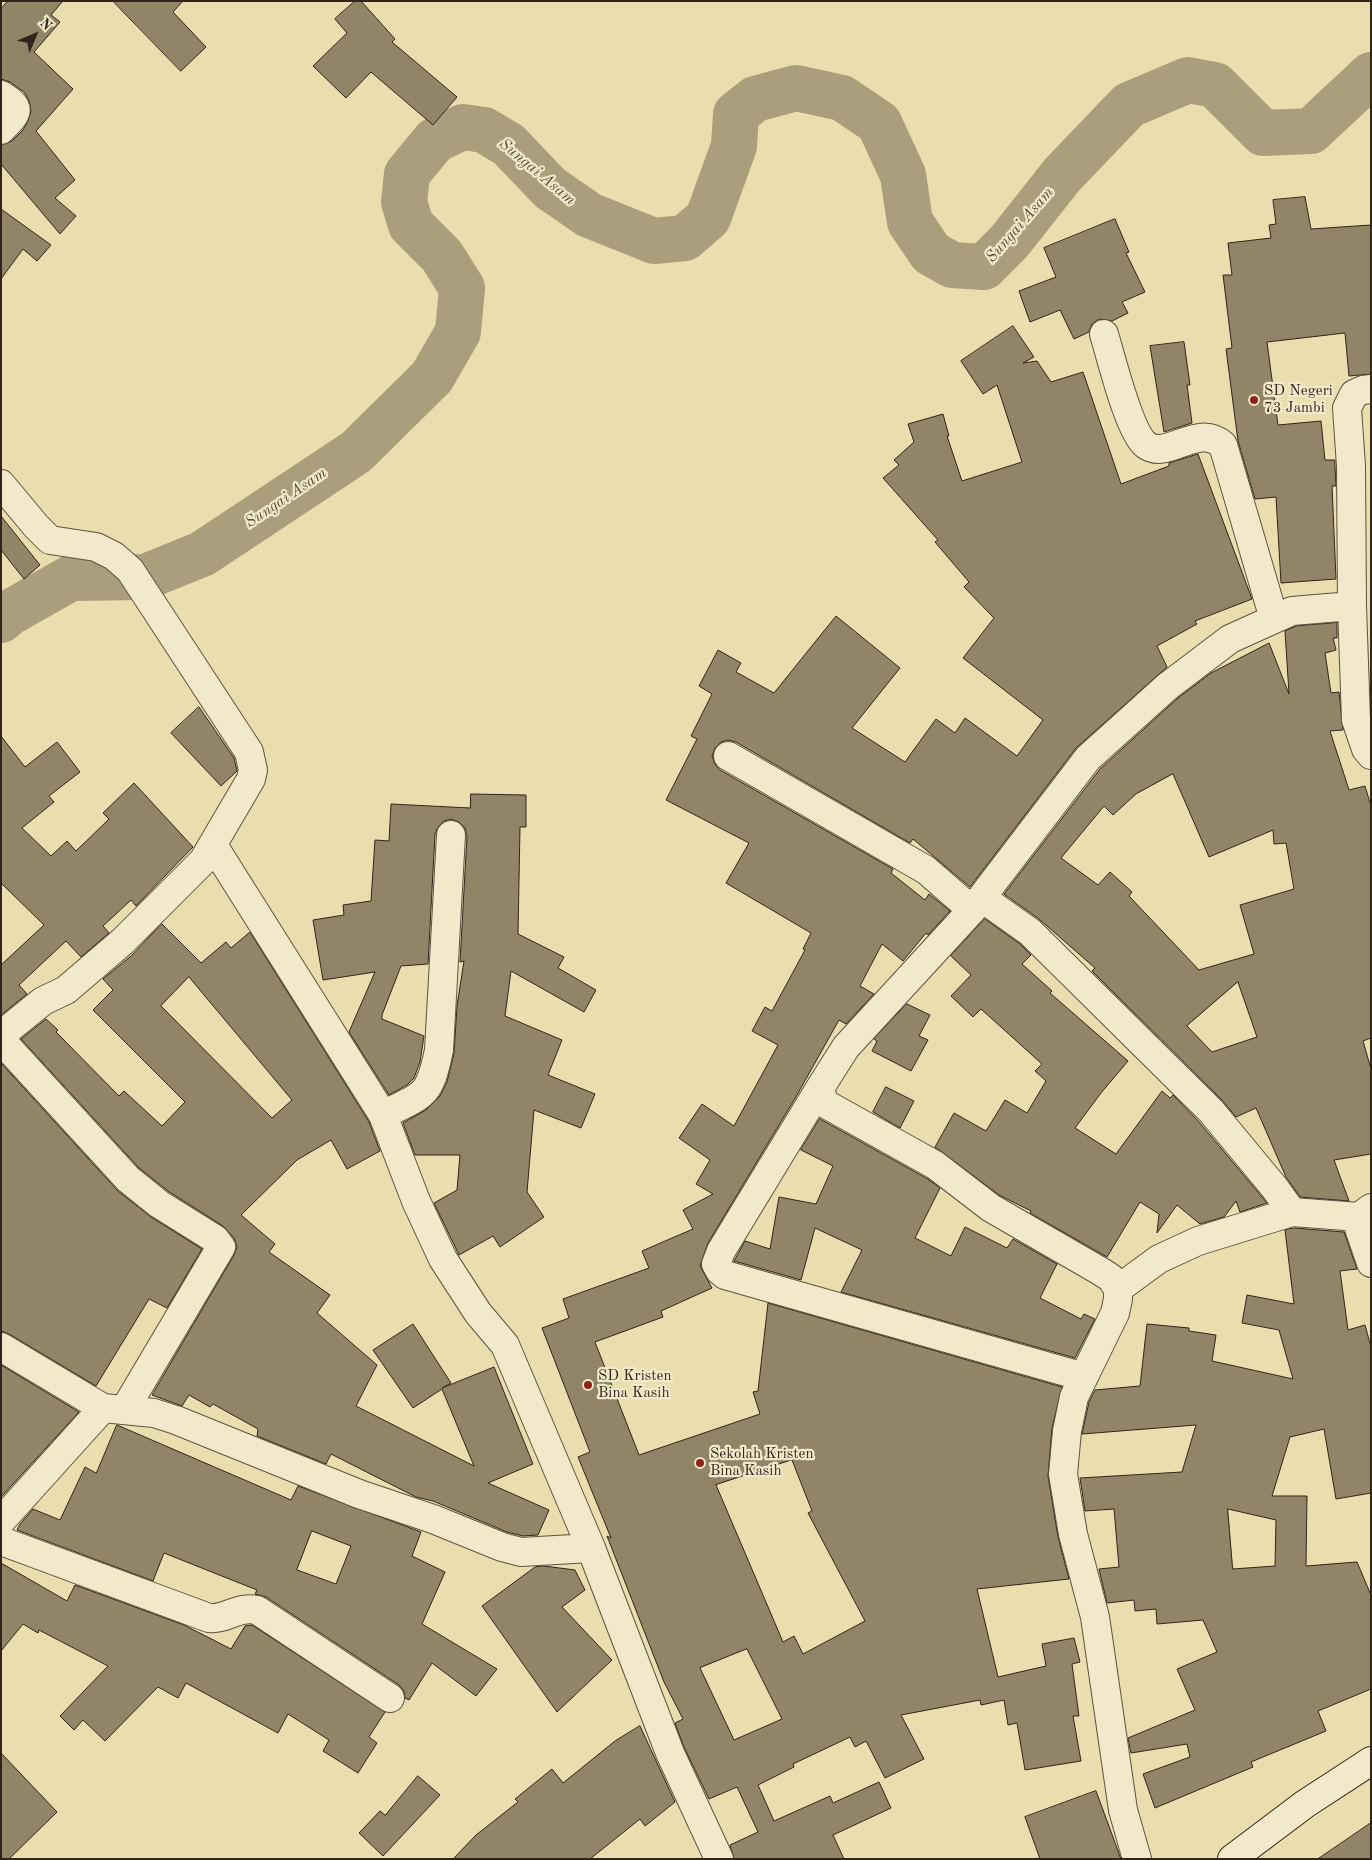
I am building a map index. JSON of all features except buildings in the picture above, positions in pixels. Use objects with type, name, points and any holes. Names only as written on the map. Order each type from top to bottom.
[{"type":"street","points":[[1,95],[15,103],[17,108],[16,115],[1,130]]},
{"type":"street","points":[[1104,334],[1134,428],[1145,444],[1152,447],[1165,448],[1202,436],[1212,438],[1222,445],[1274,619]]},
{"type":"street","points":[[1371,389],[1362,390],[1354,394],[1348,408],[1351,466],[1352,606],[1356,720],[1366,749],[1371,755]]},
{"type":"street","points":[[1,484],[50,540],[96,547],[114,556],[130,570],[248,752],[252,762],[251,779],[203,861],[122,942],[66,990],[43,1001],[1,1035]]},
{"type":"street","points":[[1084,1377],[725,1275],[716,1264],[721,1251],[846,1047],[977,904],[1088,758],[1168,686],[1230,640],[1292,611],[1352,606]]},
{"type":"street","points":[[728,756],[926,870],[977,904],[1030,932],[1211,1111],[1274,1187],[1292,1212]]},
{"type":"street","points":[[383,1115],[423,1094],[433,1080],[439,1050],[451,835]]},
{"type":"street","points":[[212,845],[383,1115],[416,1201],[443,1259],[478,1313],[505,1346],[590,1548],[670,1754],[720,1859]]},
{"type":"street","points":[[1,1040],[128,1179],[159,1204],[215,1238],[221,1247],[114,1408],[1,1521]]},
{"type":"street","points":[[820,1088],[824,1103],[935,1165],[991,1208],[1111,1278],[1118,1289],[1115,1313],[1074,1397],[1067,1431],[1063,1474],[1072,1534],[1096,1617],[1123,1810],[1137,1859]]},
{"type":"street","points":[[1118,1289],[1159,1259],[1198,1241],[1292,1212],[1365,1213],[1359,1228],[1371,1264]]},
{"type":"street","points":[[1,1348],[114,1408],[154,1413],[176,1420],[359,1494],[433,1519],[502,1547],[521,1552],[590,1548]]},
{"type":"street","points":[[1,1541],[209,1618],[217,1619],[237,1610],[257,1610],[390,1698]]},
{"type":"street","points":[[1232,1859],[1305,1804],[1371,1760]]},
{"type":"waterway","name":"Sungai Asam","points":[[1,620],[9,613],[71,578],[145,577],[202,554],[356,452],[432,377],[458,332],[462,288],[442,256],[411,225],[404,202],[407,174],[435,140],[463,127],[484,130],[509,145],[550,188],[589,215],[654,241],[685,238],[708,218],[734,146],[736,114],[755,99],[796,88],[842,98],[879,123],[903,175],[910,222],[931,253],[952,265],[984,267],[1009,242],[1062,175],[1129,105],[1188,80],[1215,85],[1263,133],[1311,131],[1371,75]]},
{"type":"place","name":"SD Negeri 73 Jambi","points":[[1254,400]]},
{"type":"place","name":"SD Kristen Bina Kasih","points":[[588,1385]]},
{"type":"place","name":"Sekolah Kristen Bina Kasih","points":[[700,1463]]}]
